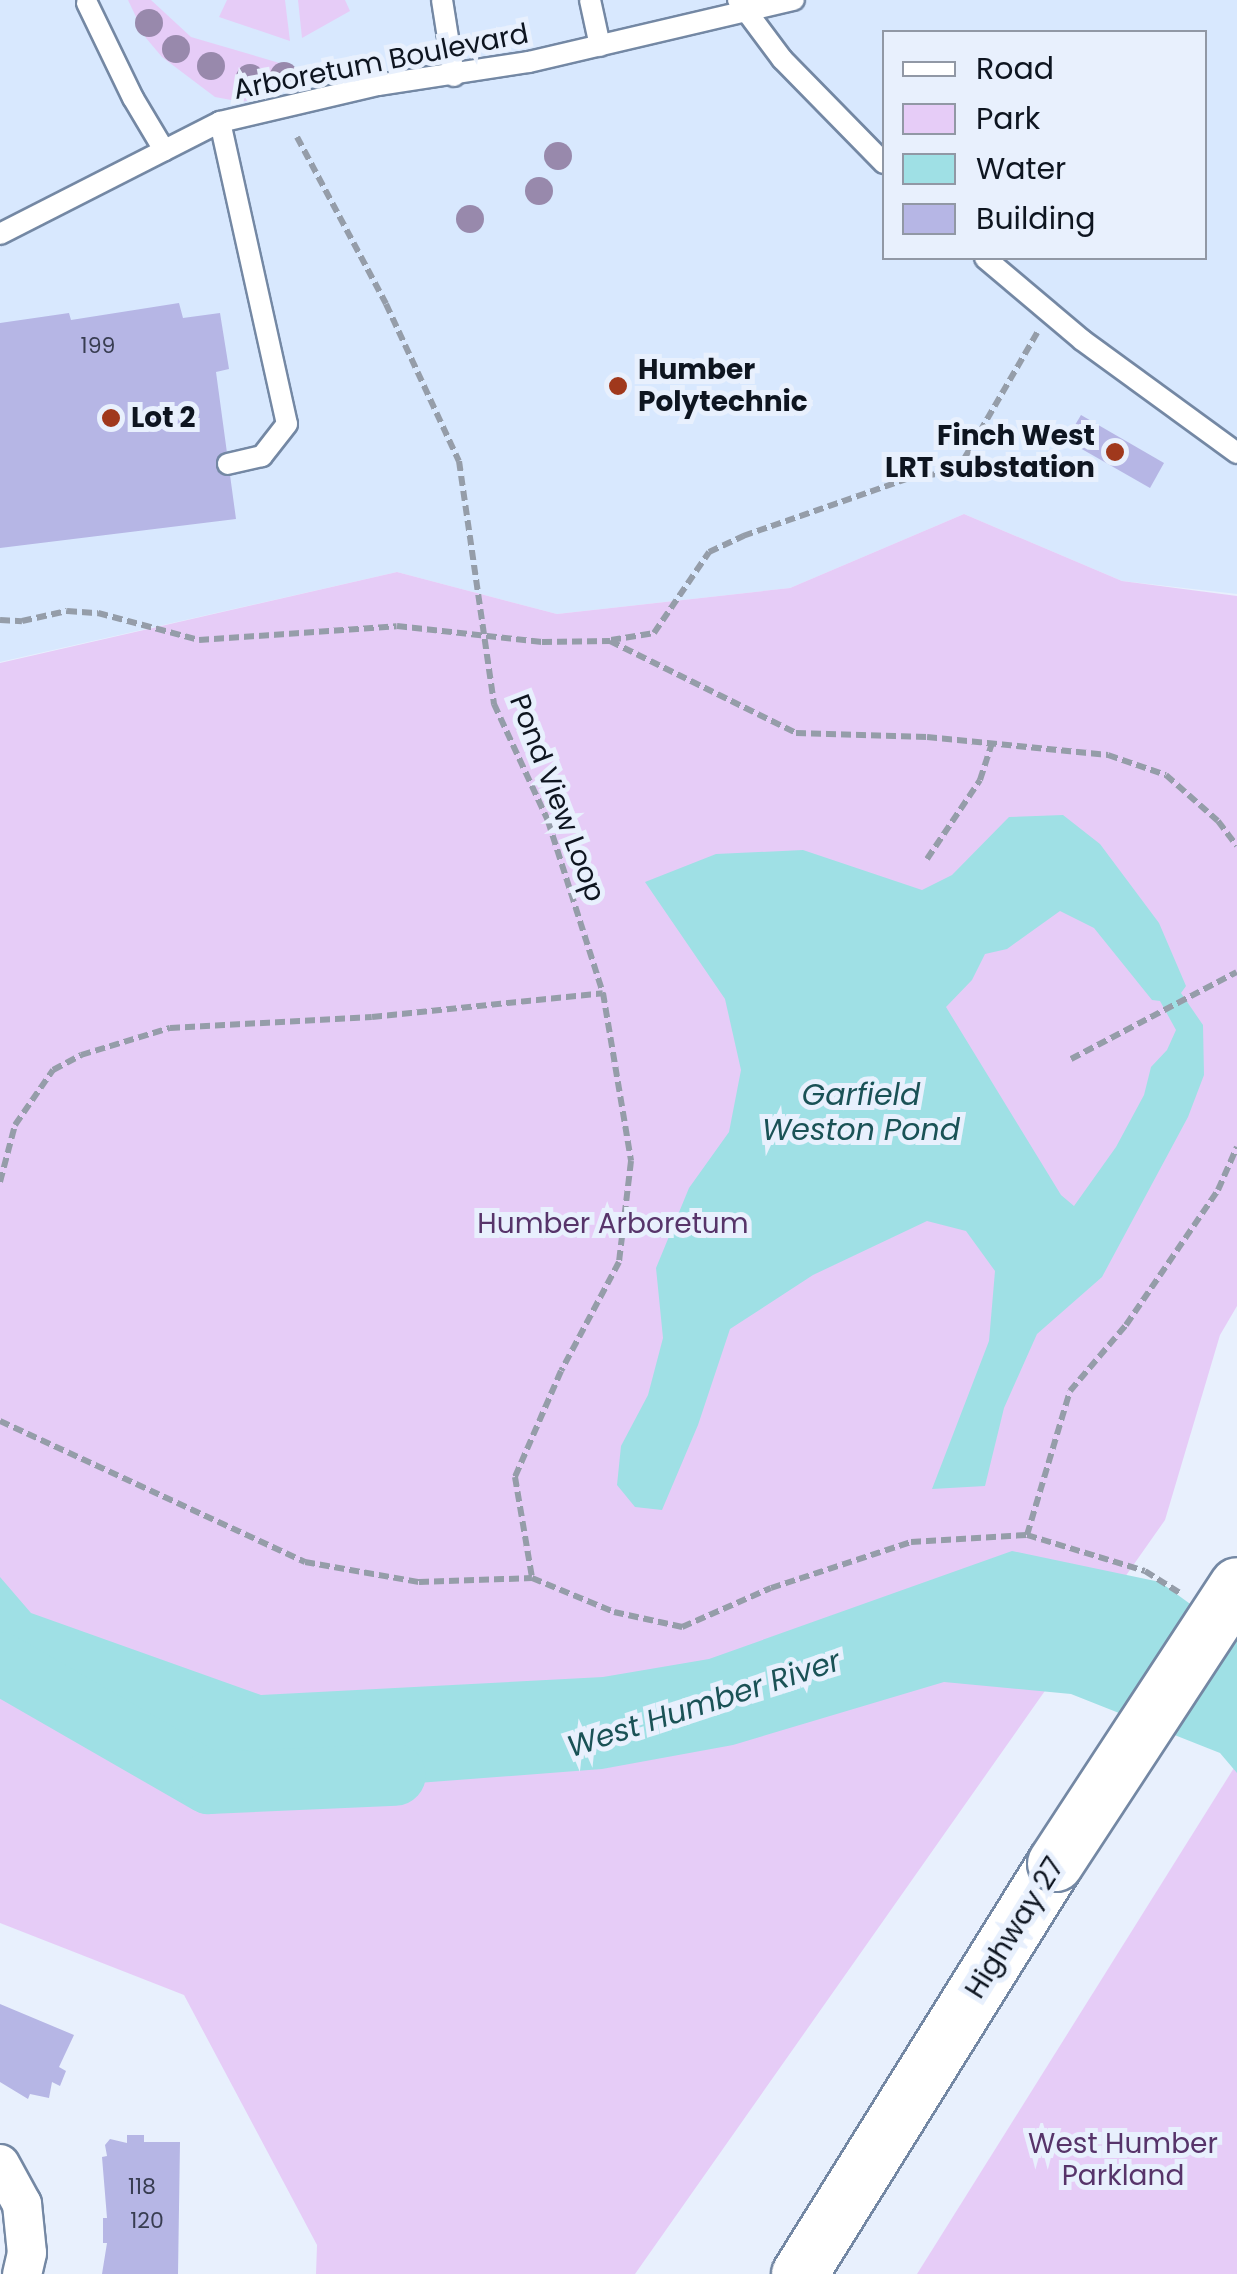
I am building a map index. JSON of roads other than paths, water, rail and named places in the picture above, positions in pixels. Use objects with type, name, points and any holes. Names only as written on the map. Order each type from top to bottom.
[{"type":"main road","name":"Highway 27","points":[[799,2274],[1056,1863],[1214,1592]]},
{"type":"street","points":[[0,2164],[22,2204],[27,2253],[22,2274]]},
{"type":"lane","points":[[442,0],[454,76]]},
{"type":"lane","points":[[590,0],[600,46]]},
{"type":"lane","name":"Arboretum Boulevard","points":[[0,234],[220,122],[378,85],[454,76],[600,46],[743,7],[794,0]]},
{"type":"lane","points":[[87,3],[132,98],[164,150]]},
{"type":"lane","points":[[743,7],[782,59],[882,161]]},
{"type":"lane","points":[[220,122],[287,424],[262,456],[228,464]]},
{"type":"lane","points":[[987,260],[1082,340],[1237,453]]},
{"type":"water","name":"Garfield Weston Pond","points":[[1063,815],[1100,844],[1159,923],[1186,986],[1181,993],[1203,1025],[1204,1075],[1188,1117],[1102,1277],[1037,1334],[1004,1408],[985,1486],[932,1489],[989,1341],[995,1271],[966,1231],[927,1221],[813,1275],[730,1329],[698,1425],[662,1510],[635,1507],[617,1485],[621,1446],[648,1395],[663,1338],[656,1268],[689,1188],[729,1132],[741,1070],[725,999],[645,882],[716,854],[803,850],[922,890],[952,875],[1009,817]],"holes":[[[1060,911],[1094,928],[1152,1000],[1160,1001],[1176,1030],[1167,1050],[1151,1067],[1144,1095],[1116,1147],[1074,1206],[1061,1195],[946,1007],[972,980],[985,954],[1007,949]]]},
{"type":"water","points":[[1012,1551],[1160,1582],[1237,1638],[1237,1773],[1220,1753],[1071,1694],[944,1682],[733,1745],[602,1769],[352,1788],[113,1734],[37,1684],[0,1674],[0,1577],[31,1613],[261,1695],[603,1677],[709,1659]]},
{"type":"waterway","name":"West Humber River","points":[[0,1663],[209,1783],[395,1775]]},
{"type":"place","name":"Humber Polytechnic","points":[[618,386]]},
{"type":"place","name":"Lot 2","points":[[111,418]]},
{"type":"place","name":"Finch West LRT substation","points":[[1115,452]]},
{"type":"park label","name":"Humber Arboretum","points":[[613,1224]]},
{"type":"park label","name":"West Humber Parkland","points":[[1123,2160]]}]
